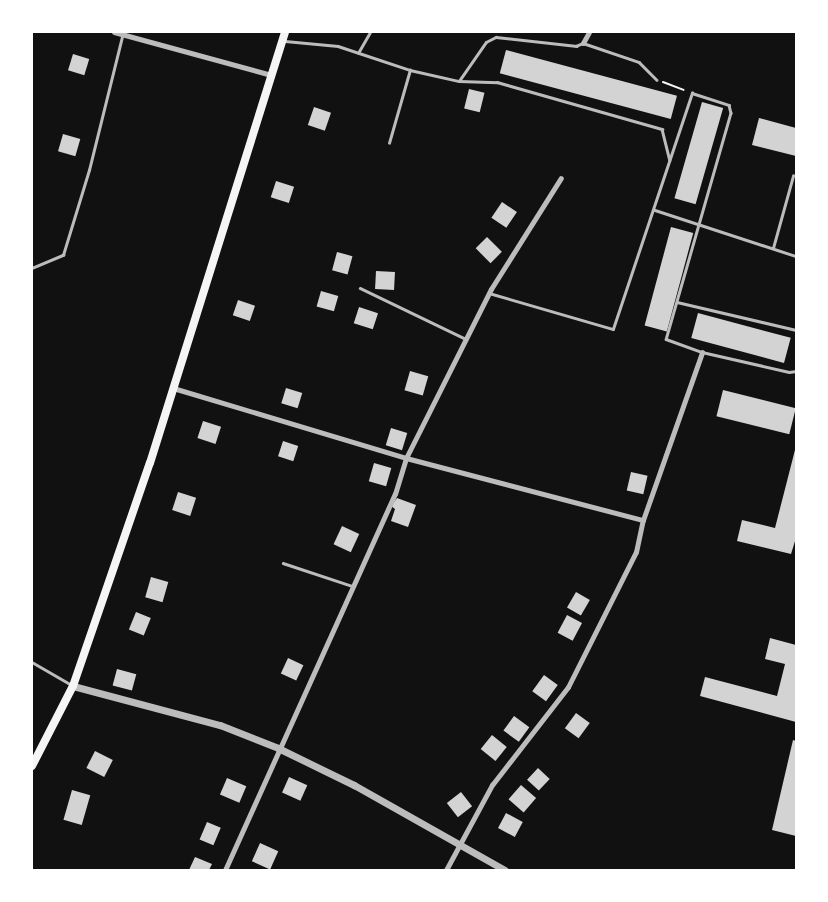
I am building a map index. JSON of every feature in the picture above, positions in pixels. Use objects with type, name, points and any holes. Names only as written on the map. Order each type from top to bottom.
[{"type":"main road","points":[[32,766],[73,686],[173,388],[284,36]]},
{"type":"street","points":[[114,32],[271,75]]},
{"type":"street","points":[[583,43],[589,32]]},
{"type":"street","points":[[225,870],[395,494],[406,458],[489,293],[561,178]]},
{"type":"street","points":[[446,870],[492,785],[568,687],[636,552],[643,520],[702,352]]},
{"type":"street","points":[[173,388],[406,458],[643,520]]},
{"type":"street","points":[[73,686],[220,725],[278,748],[354,785],[505,870]]},
{"type":"lane","points":[[358,53],[370,32]]},
{"type":"lane","points":[[32,268],[63,255],[89,170],[123,33]]},
{"type":"lane","points":[[284,36],[338,46],[410,71],[458,81],[497,82],[662,129],[670,163]]},
{"type":"lane","points":[[458,81],[486,42],[496,37],[576,46],[583,43],[639,62],[657,80]]},
{"type":"lane","points":[[389,143],[410,71]]},
{"type":"lane","points":[[489,293],[613,329],[692,93],[729,104],[731,108],[666,339],[702,352],[789,372],[796,371]]},
{"type":"lane","points":[[773,248],[793,176]]},
{"type":"lane","points":[[655,210],[796,256]]},
{"type":"lane","points":[[360,288],[466,339]]},
{"type":"lane","points":[[677,302],[796,330]]},
{"type":"lane","points":[[283,563],[352,586]]},
{"type":"lane","points":[[32,662],[73,686]]},
{"type":"path","points":[[657,80],[692,93]]},
{"type":"building","points":[[506,50],[677,96],[671,119],[500,73]]},
{"type":"building","points":[[73,54],[89,59],[84,75],[68,70]]},
{"type":"building","points":[[469,89],[485,93],[480,112],[464,108]]},
{"type":"building","points":[[702,102],[723,108],[696,204],[674,198]]},
{"type":"building","points":[[314,107],[331,113],[325,131],[308,125]]},
{"type":"building","points":[[759,118],[796,128],[796,156],[752,145]]},
{"type":"building","points":[[63,134],[80,139],[75,156],[58,151]]},
{"type":"building","points":[[276,181],[294,187],[289,203],[271,197]]},
{"type":"building","points":[[502,202],[517,212],[506,228],[491,218]]},
{"type":"building","points":[[671,227],[693,233],[667,331],[645,326]]},
{"type":"building","points":[[487,237],[502,252],[491,263],[476,248]]},
{"type":"building","points":[[337,252],[352,256],[348,274],[332,270]]},
{"type":"building","points":[[376,271],[395,272],[394,290],[375,289]]},
{"type":"building","points":[[321,291],[338,296],[334,311],[317,306]]},
{"type":"building","points":[[238,300],[255,306],[250,321],[233,315]]},
{"type":"building","points":[[359,307],[378,313],[373,329],[354,323]]},
{"type":"building","points":[[698,313],[791,338],[784,363],[691,338]]},
{"type":"building","points":[[410,371],[428,376],[423,395],[404,390]]},
{"type":"building","points":[[286,388],[302,393],[298,408],[281,403]]},
{"type":"building","points":[[723,390],[796,408],[789,434],[716,416]]},
{"type":"building","points":[[203,421],[221,427],[216,444],[197,438]]},
{"type":"building","points":[[391,428],[407,433],[402,450],[386,445]]},
{"type":"building","points":[[283,441],[298,446],[293,461],[278,456]]},
{"type":"building","points":[[796,446],[796,538],[791,554],[737,541],[742,520],[775,528]]},
{"type":"building","points":[[374,463],[391,468],[386,486],[369,481]]},
{"type":"building","points":[[631,472],[648,476],[643,494],[627,491]]},
{"type":"building","points":[[178,492],[196,498],[190,516],[172,510]]},
{"type":"building","points":[[397,498],[416,505],[408,527],[391,521],[395,509],[391,506]]},
{"type":"building","points":[[342,526],[359,534],[351,552],[334,544]]},
{"type":"building","points":[[151,577],[168,582],[163,602],[145,597]]},
{"type":"building","points":[[576,592],[590,600],[581,616],[567,608]]},
{"type":"building","points":[[136,612],[151,618],[144,636],[129,630]]},
{"type":"building","points":[[567,615],[582,623],[573,641],[558,633]]},
{"type":"building","points":[[770,638],[796,645],[796,722],[700,696],[705,677],[777,696],[785,664],[765,659]]},
{"type":"building","points":[[288,658],[303,665],[296,681],[281,673]]},
{"type":"building","points":[[117,669],[136,674],[132,691],[113,685]]},
{"type":"building","points":[[544,675],[558,685],[546,701],[532,691]]},
{"type":"building","points":[[576,713],[590,723],[579,738],[565,728]]},
{"type":"building","points":[[514,716],[529,727],[519,742],[503,731]]},
{"type":"building","points":[[492,735],[507,747],[495,761],[481,749]]},
{"type":"building","points":[[793,740],[796,741],[796,836],[772,830]]},
{"type":"building","points":[[95,751],[113,760],[104,777],[86,768]]},
{"type":"building","points":[[538,768],[550,779],[539,791],[527,780]]},
{"type":"building","points":[[289,777],[307,785],[300,801],[282,793]]},
{"type":"building","points":[[227,778],[246,786],[239,803],[220,795]]},
{"type":"building","points":[[521,785],[536,798],[524,812],[509,799]]},
{"type":"building","points":[[72,790],[90,795],[82,825],[63,820]]},
{"type":"building","points":[[461,792],[472,806],[458,817],[447,803]]},
{"type":"building","points":[[506,813],[523,822],[515,837],[498,828]]},
{"type":"building","points":[[207,822],[221,828],[213,845],[200,839]]},
{"type":"building","points":[[260,843],[278,851],[270,869],[252,861]]},
{"type":"building","points":[[195,857],[212,864],[209,870],[189,870]]}]
